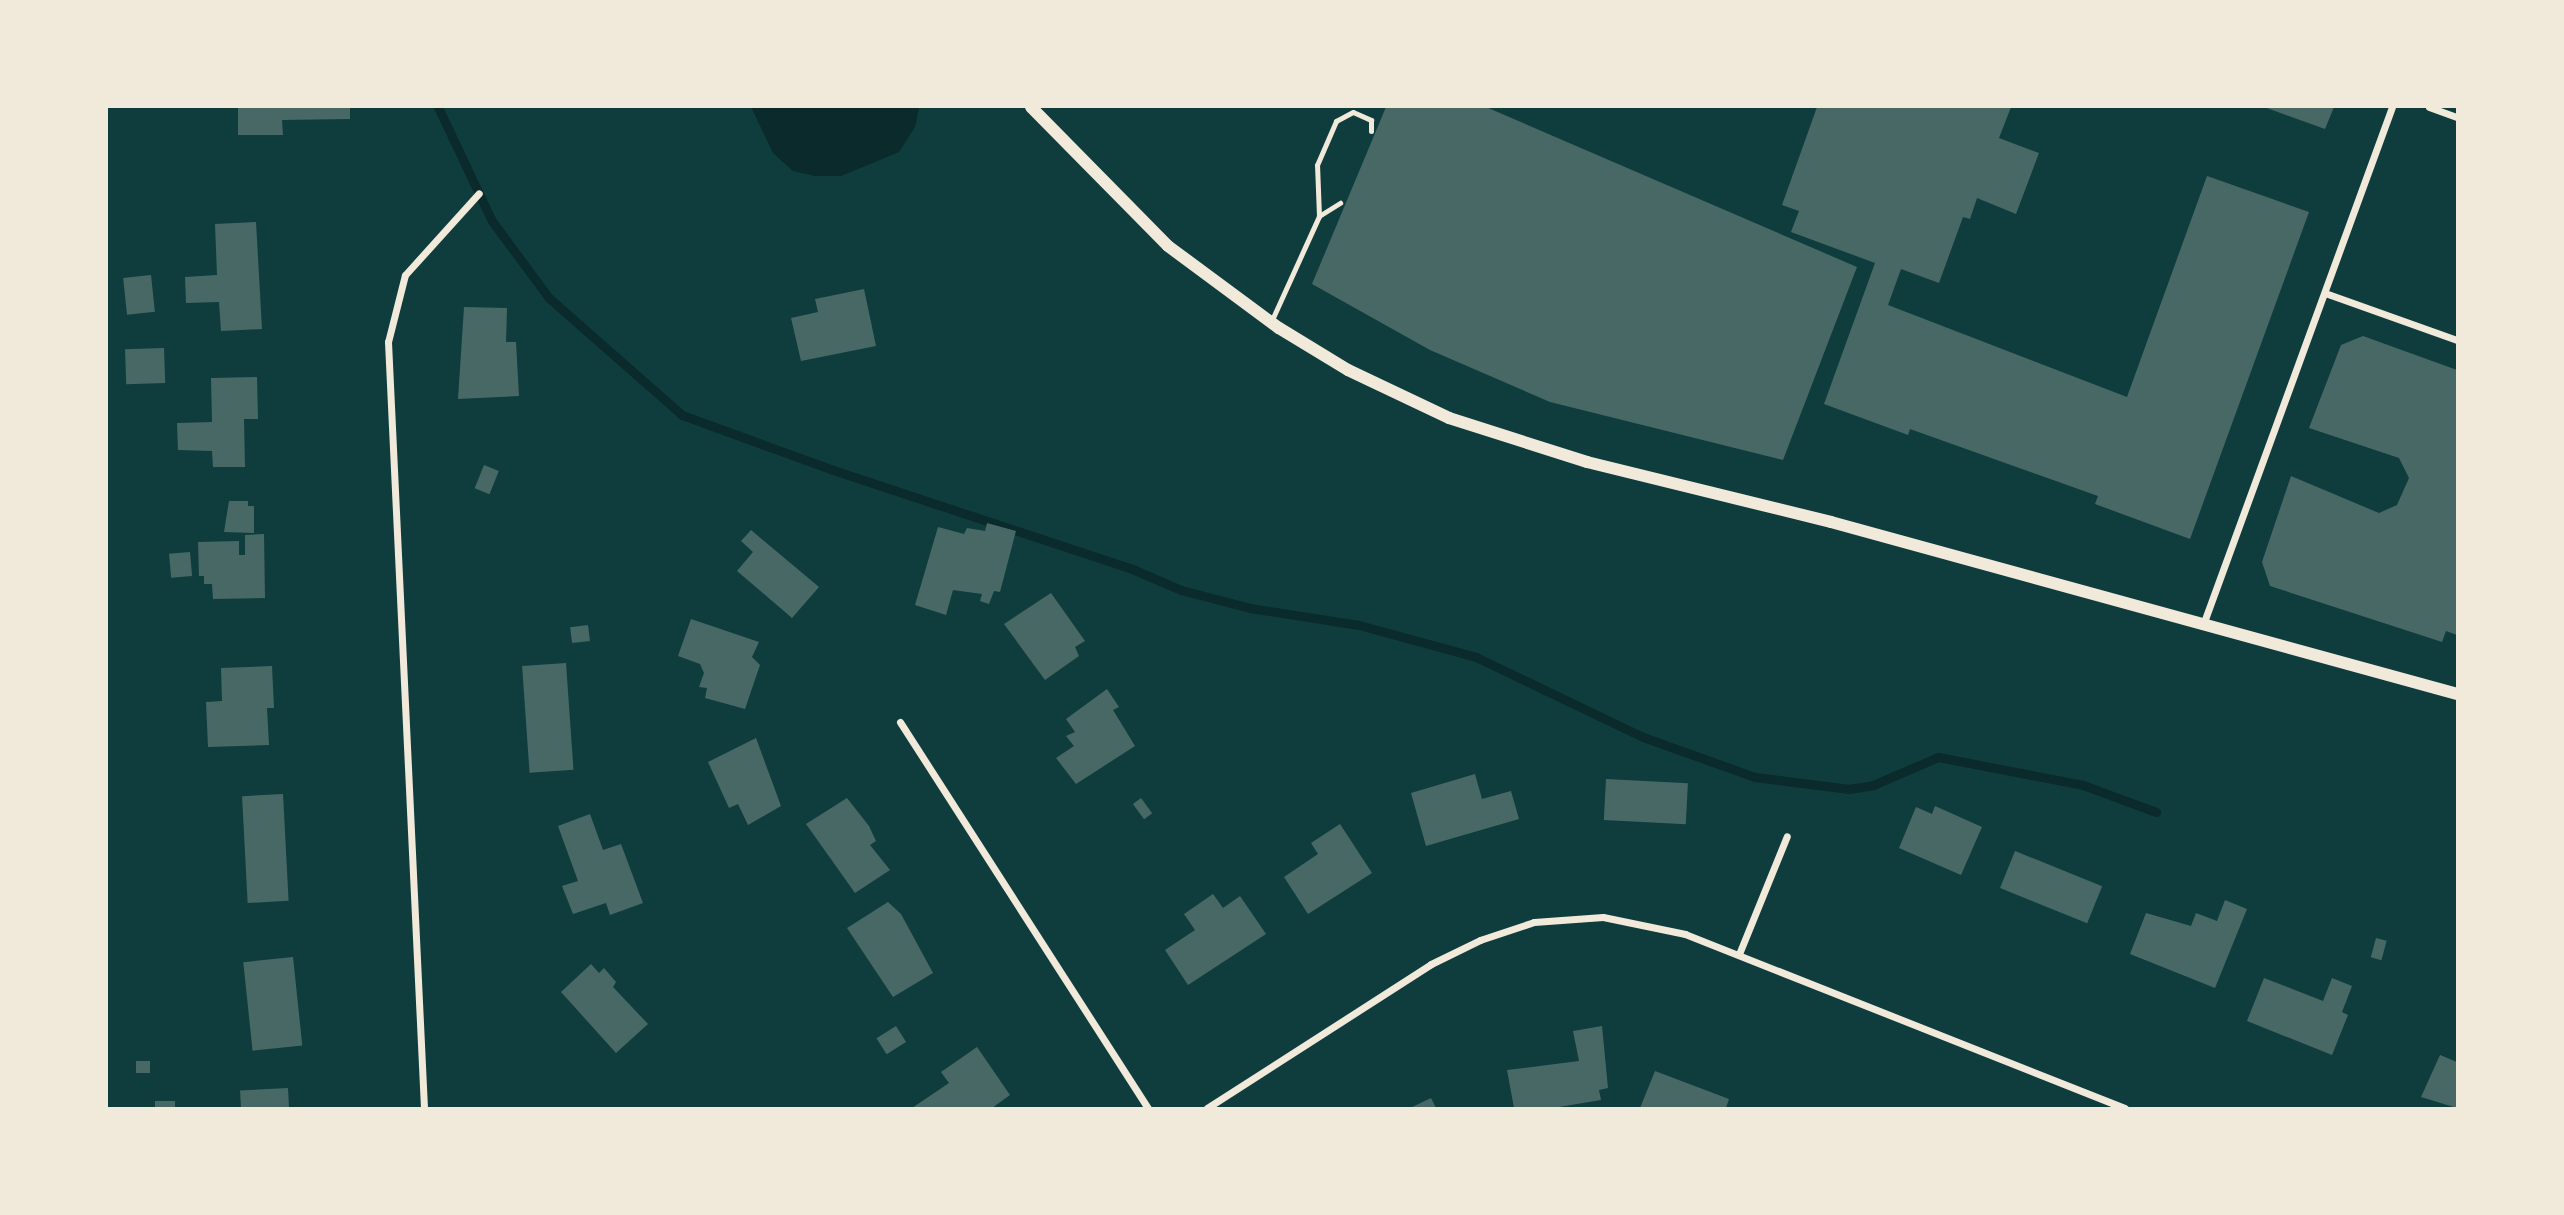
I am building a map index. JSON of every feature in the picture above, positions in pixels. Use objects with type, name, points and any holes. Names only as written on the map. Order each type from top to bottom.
[{"type":"street","points":[[1031,107],[1168,246],[1270,322],[1348,370],[1449,418],[1523,444],[2203,622],[2457,694]]},
{"type":"street","points":[[2203,622],[2392,107]]},
{"type":"street","points":[[2429,107],[2457,117]]},
{"type":"street","points":[[424,1108],[388,342],[405,275],[479,193]]},
{"type":"street","points":[[2325,293],[2457,340]]},
{"type":"street","points":[[900,722],[1148,1108]]},
{"type":"street","points":[[1740,954],[1787,836]]},
{"type":"street","points":[[1207,1108],[1431,964],[1480,940],[1534,922],[1603,917],[1643,922],[1740,954],[2125,1108]]},
{"type":"lane","points":[[1270,322],[1319,216],[1317,165],[1336,121],[1353,112],[1371,120],[1371,131]]},
{"type":"lane","points":[[1319,216],[1340,203]]},
{"type":"water","points":[[751,107],[919,108],[915,127],[899,152],[841,176],[814,176],[793,171],[773,153]]},
{"type":"building","points":[[238,107],[350,107],[350,119],[282,120],[283,135],[238,135]]},
{"type":"building","points":[[1386,107],[1486,107],[1857,267],[1783,460],[1550,402],[1430,350],[1312,284]]},
{"type":"building","points":[[1817,107],[2011,107],[1999,138],[2039,153],[2016,214],[1977,198],[1970,219],[1963,217],[1939,283],[1901,269],[1888,305],[2127,397],[2207,176],[2309,212],[2190,539],[2095,504],[2098,496],[1910,429],[1908,435],[1824,404],[1875,263],[1791,232],[1799,211],[1782,205]]},
{"type":"building","points":[[2264,107],[2334,107],[2325,129]]},
{"type":"building","points":[[256,222],[262,329],[221,331],[219,302],[186,303],[185,277],[217,275],[215,224]]},
{"type":"building","points":[[151,275],[155,312],[127,315],[123,278]]},
{"type":"building","points":[[864,289],[876,346],[801,361],[791,318],[818,312],[815,299]]},
{"type":"building","points":[[464,307],[507,308],[506,342],[516,342],[519,396],[458,399]]},
{"type":"building","points":[[2363,336],[2457,370],[2457,635],[2446,631],[2442,642],[2270,586],[2262,562],[2291,476],[2379,513],[2397,505],[2409,478],[2399,458],[2309,428],[2341,345]]},
{"type":"building","points":[[164,348],[165,383],[126,384],[125,349]]},
{"type":"building","points":[[257,377],[258,419],[244,419],[245,467],[213,467],[212,451],[178,450],[177,423],[212,422],[211,378]]},
{"type":"building","points":[[484,465],[499,471],[489,494],[475,488]]},
{"type":"building","points":[[229,501],[248,501],[248,506],[254,506],[254,533],[224,532]]},
{"type":"building","points":[[987,523],[1016,531],[1000,592],[994,591],[989,604],[980,601],[982,594],[953,590],[946,615],[915,605],[938,527],[964,534],[967,528],[985,531]]},
{"type":"building","points":[[751,530],[819,587],[792,618],[737,571],[753,552],[741,541]]},
{"type":"building","points":[[264,534],[265,598],[213,599],[212,584],[204,584],[204,576],[199,576],[198,542],[239,541],[239,555],[245,555],[245,535]]},
{"type":"building","points":[[190,552],[192,576],[171,578],[169,554]]},
{"type":"building","points":[[1051,593],[1085,641],[1075,647],[1079,656],[1045,680],[1004,624]]},
{"type":"building","points":[[691,619],[759,642],[752,657],[760,665],[745,709],[705,698],[707,688],[699,687],[704,673],[700,664],[678,656]]},
{"type":"building","points":[[588,625],[590,641],[572,643],[570,627]]},
{"type":"building","points":[[566,663],[573,770],[530,773],[522,666]]},
{"type":"building","points":[[272,666],[274,708],[267,708],[269,745],[208,747],[206,702],[222,701],[221,668]]},
{"type":"building","points":[[1107,689],[1119,707],[1113,710],[1135,746],[1076,784],[1056,758],[1074,746],[1066,736],[1075,732],[1066,719]]},
{"type":"building","points":[[756,738],[781,806],[748,825],[738,804],[729,808],[708,762]]},
{"type":"building","points":[[1475,774],[1482,799],[1511,791],[1519,819],[1426,846],[1411,793]]},
{"type":"building","points":[[1606,779],[1688,783],[1686,824],[1604,820]]},
{"type":"building","points":[[283,794],[289,901],[248,903],[242,796]]},
{"type":"building","points":[[847,798],[869,826],[876,841],[870,845],[890,870],[855,893],[806,824]]},
{"type":"building","points":[[1141,798],[1152,813],[1144,819],[1133,804]]},
{"type":"building","points":[[1935,806],[1982,827],[1961,875],[1899,848],[1916,807],[1932,814]]},
{"type":"building","points":[[590,814],[603,850],[621,844],[643,903],[610,915],[606,903],[573,914],[562,886],[578,881],[558,826]]},
{"type":"building","points":[[1340,824],[1372,873],[1308,914],[1284,877],[1318,854],[1311,843]]},
{"type":"building","points":[[2015,851],[2102,886],[2087,923],[2000,888]]},
{"type":"building","points":[[1213,894],[1223,908],[1240,896],[1266,934],[1188,985],[1165,950],[1195,930],[1184,914]]},
{"type":"building","points":[[2225,900],[2247,909],[2215,988],[2130,954],[2146,913],[2191,926],[2196,913],[2217,921]]},
{"type":"building","points":[[888,902],[901,914],[933,973],[893,997],[847,928]]},
{"type":"building","points":[[2376,938],[2387,941],[2381,960],[2371,957]]},
{"type":"building","points":[[293,957],[302,1046],[253,1051],[243,962]]},
{"type":"building","points":[[591,964],[599,973],[604,968],[616,982],[613,987],[648,1024],[616,1053],[561,992]]},
{"type":"building","points":[[2264,978],[2323,1001],[2332,978],[2352,986],[2342,1012],[2348,1015],[2332,1055],[2247,1021]]},
{"type":"building","points":[[896,1026],[906,1042],[887,1054],[876,1038]]},
{"type":"building","points":[[1602,1026],[1608,1088],[1599,1090],[1601,1100],[1553,1108],[1514,1108],[1507,1070],[1579,1061],[1573,1031]]},
{"type":"building","points":[[977,1047],[1010,1095],[992,1108],[912,1108],[949,1083],[941,1072]]},
{"type":"building","points":[[2440,1055],[2457,1062],[2457,1108],[2421,1097]]},
{"type":"building","points":[[136,1061],[150,1061],[150,1073],[136,1073]]},
{"type":"building","points":[[1655,1071],[1729,1099],[1726,1108],[1640,1108]]},
{"type":"building","points":[[288,1088],[289,1108],[241,1108],[240,1091]]},
{"type":"building","points":[[1431,1098],[1436,1108],[1410,1108]]},
{"type":"building","points":[[155,1101],[175,1101],[175,1108],[155,1108]]},
{"type":"waterway","points":[[438,107],[492,221],[549,298],[682,415],[833,470],[1130,568],[1181,590],[1250,608],[1359,625],[1476,657],[1643,737],[1755,777],[1849,789],[1873,785],[1938,757],[2083,785],[2156,812]]}]
